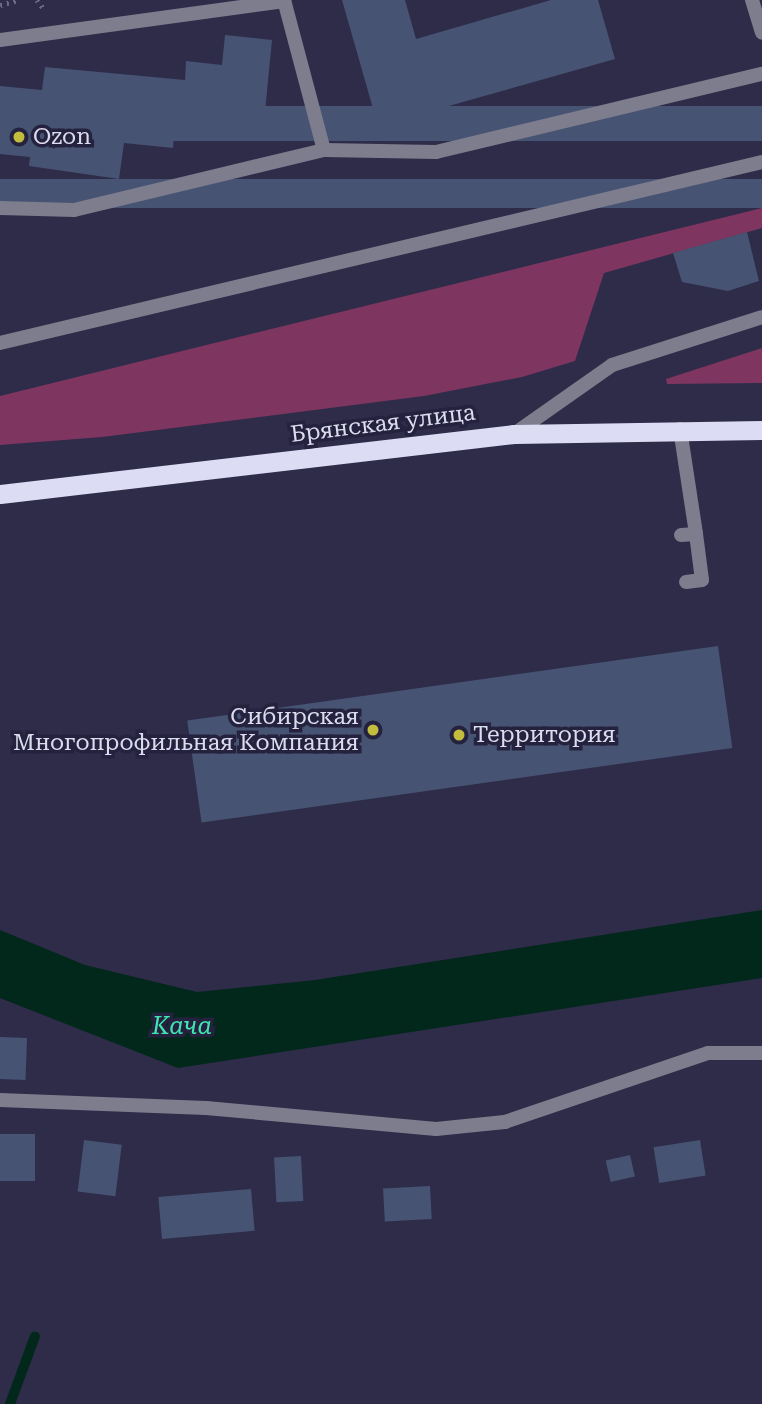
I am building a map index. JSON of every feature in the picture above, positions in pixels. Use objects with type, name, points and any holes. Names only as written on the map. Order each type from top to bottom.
[{"type":"highway","name":"Брянская улица","points":[[4,492],[514,434],[680,429],[762,430]]},
{"type":"lane","points":[[0,40],[284,0],[324,150]]},
{"type":"lane","points":[[752,0],[762,33]]},
{"type":"lane","points":[[0,208],[74,210],[324,150],[436,152],[762,74]]},
{"type":"lane","points":[[0,343],[762,162]]},
{"type":"lane","points":[[514,434],[612,365],[762,317]]},
{"type":"lane","points":[[680,429],[688,534],[702,580],[686,582]]},
{"type":"lane","points":[[0,1100],[206,1108],[436,1129],[505,1122],[708,1053],[762,1053]]},
{"type":"path","points":[[0,5],[19,0]]},
{"type":"path","points":[[37,0],[47,12]]},
{"type":"shaded area","points":[[762,208],[762,228],[604,273],[575,361],[522,377],[424,396],[102,437],[0,445],[0,396]]},
{"type":"shaded area","points":[[762,348],[762,383],[667,384],[666,379]]},
{"type":"water","name":"Кача","points":[[762,910],[762,978],[178,1068],[0,998],[0,930],[85,965],[197,992],[315,980]]},
{"type":"building","points":[[342,0],[405,0],[416,39],[551,0],[598,0],[615,59],[378,126]]},
{"type":"building","points":[[225,35],[272,40],[263,132],[175,124],[173,148],[124,143],[119,179],[29,166],[30,157],[0,154],[0,86],[42,90],[45,67],[185,80],[186,61],[222,65]]},
{"type":"building","points":[[0,106],[762,106],[762,141],[0,141]]},
{"type":"building","points":[[0,179],[762,179],[762,208],[0,208]]},
{"type":"building","points":[[747,232],[759,281],[728,291],[682,282],[673,253]]},
{"type":"building","name":"Территория","points":[[718,646],[732,748],[202,823],[187,721]]},
{"type":"building","points":[[0,1037],[27,1038],[26,1080],[0,1079]]},
{"type":"building","points":[[0,1134],[35,1134],[35,1181],[0,1181]]},
{"type":"building","points":[[84,1140],[122,1145],[115,1196],[78,1192]]},
{"type":"building","points":[[700,1140],[706,1176],[659,1183],[654,1147]]},
{"type":"building","points":[[630,1155],[635,1176],[611,1182],[606,1161]]},
{"type":"building","points":[[301,1156],[303,1201],[276,1202],[274,1157]]},
{"type":"building","points":[[430,1186],[432,1219],[385,1221],[383,1188]]},
{"type":"building","points":[[251,1189],[255,1231],[162,1239],[158,1197]]},
{"type":"waterway","points":[[10,1404],[35,1336]]},
{"type":"place","name":"Ozon","points":[[19,137]]},
{"type":"place","name":"Сибирская Многопрофильная Компания","points":[[373,730]]},
{"type":"place","name":"Территория","points":[[459,735]]}]
